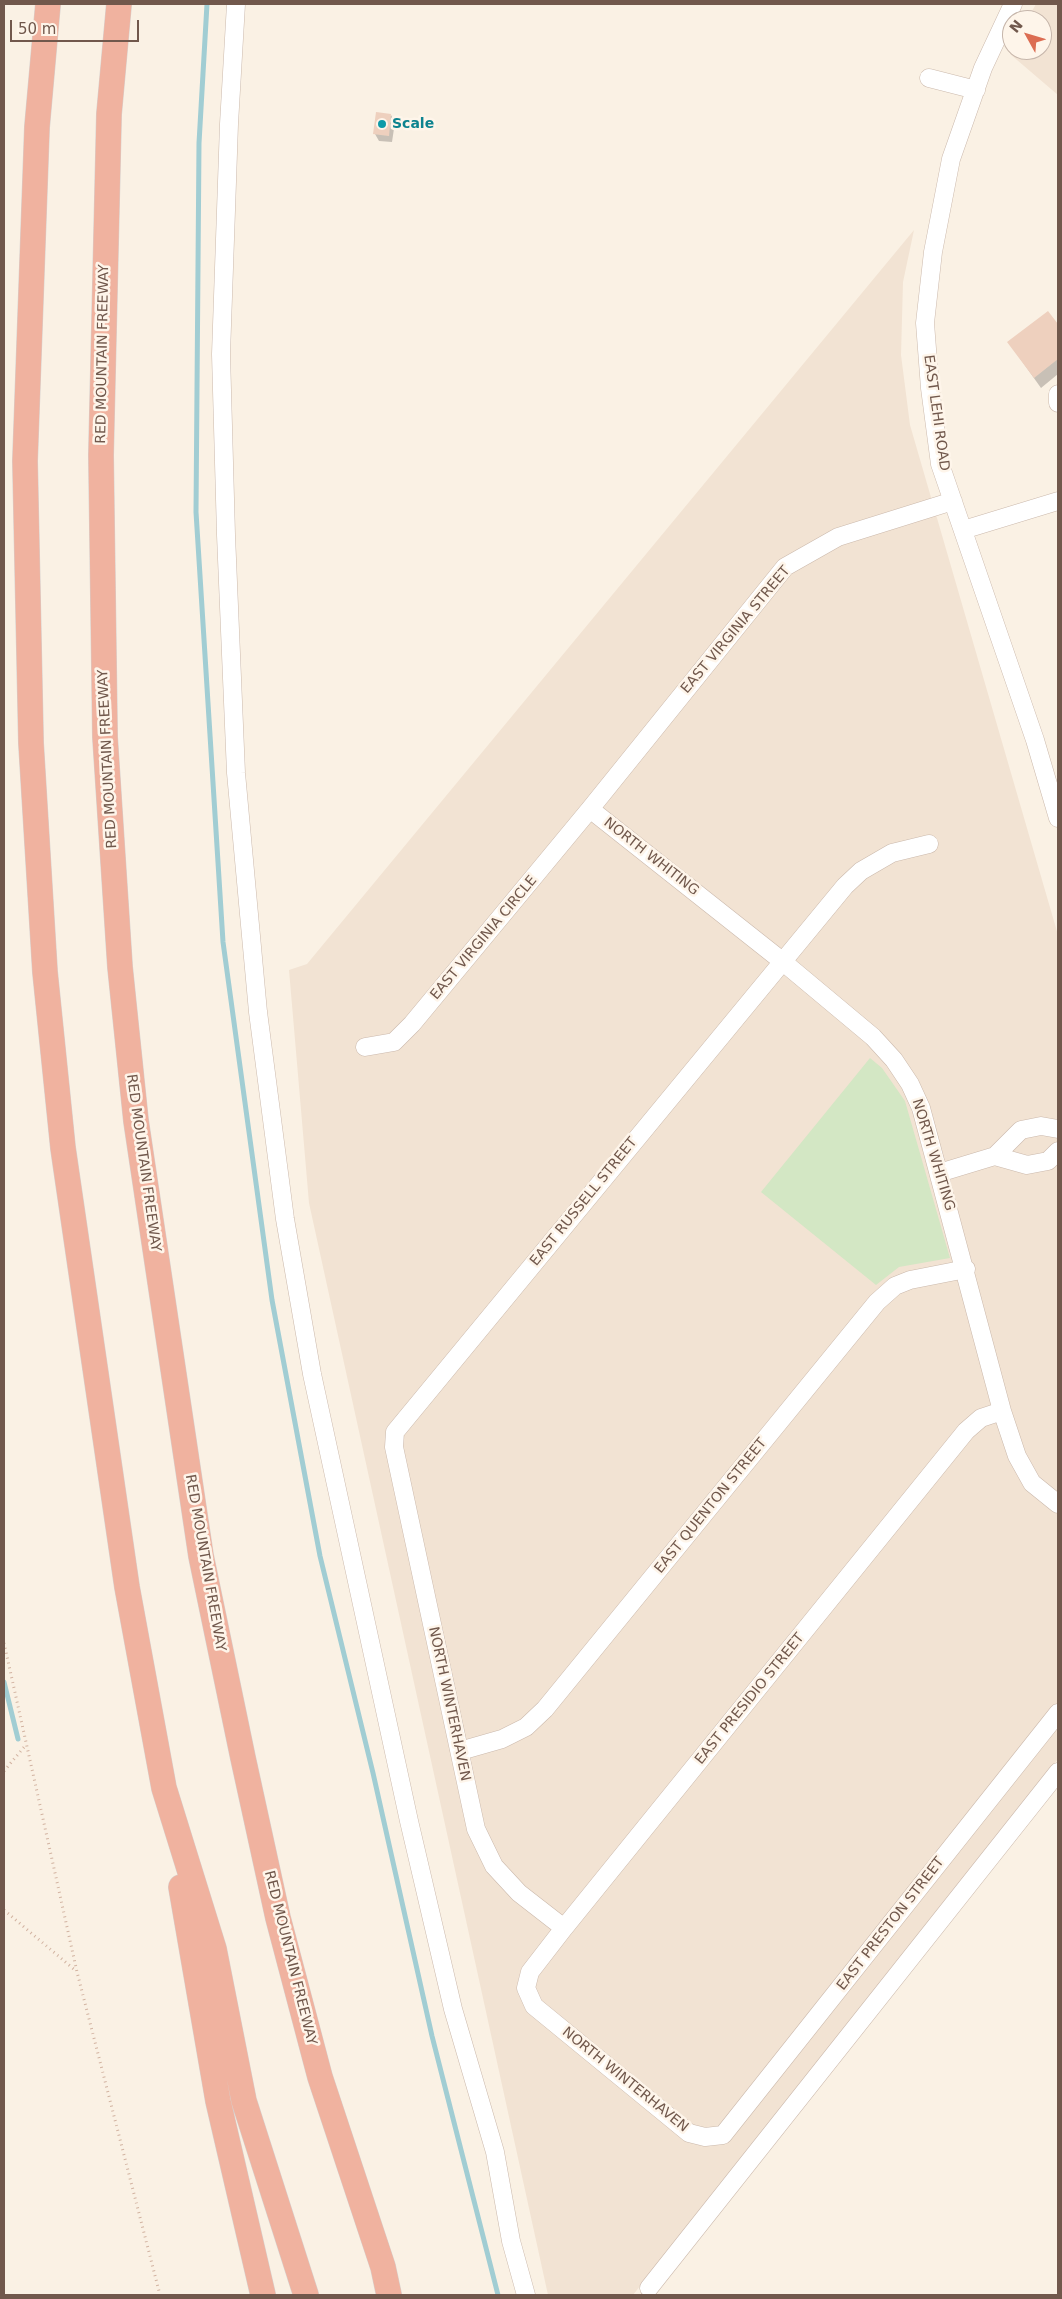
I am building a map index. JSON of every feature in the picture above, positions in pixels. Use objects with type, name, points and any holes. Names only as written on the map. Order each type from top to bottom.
[{"type":"highway","points":[[48,4],[37,127],[25,461],[32,743],[46,972],[64,1158],[128,1587],[218,2101],[263,2295]]},
{"type":"highway","name":"RED MOUNTAIN FREEWAY","points":[[119,4],[109,114],[101,475],[105,737],[120,967],[136,1121],[201,1556],[243,1758],[278,1918],[320,2077],[383,2267],[389,2295]]},
{"type":"highway","points":[[164,1788],[214,1949],[244,2101],[306,2295]]},
{"type":"highway","points":[[383,2267],[396,2295]]},
{"type":"street","points":[[236,4],[229,133],[222,373],[226,535],[236,773],[259,1022],[295,1285],[316,1393],[408,1821],[453,2009],[495,2152],[510,2241],[526,2295]]},
{"type":"street","name":"EAST LEHI ROAD","points":[[1013,4],[983,68],[951,159],[933,252],[925,323],[930,388],[940,464],[1036,740],[1058,818]]},
{"type":"street","points":[[929,78],[976,90]]},
{"type":"street","points":[[1058,394],[1058,403]]},
{"type":"street","name":"EAST VIRGINIA STREET","points":[[590,809],[785,567],[838,536],[953,501]]},
{"type":"street","points":[[963,530],[1058,501]]},
{"type":"street","name":"NORTH WHITING","points":[[590,809],[782,961],[873,1037],[894,1060],[910,1084],[921,1108],[966,1269],[1002,1412],[1017,1456],[1032,1483],[1058,1504]]},
{"type":"street","name":"EAST VIRGINIA CIRCLE","points":[[365,1047],[394,1042],[412,1024],[590,809]]},
{"type":"street","name":"EAST RUSSELL STREET","points":[[394,1448],[395,1432],[845,886],[860,870],[892,853],[929,844]]},
{"type":"street","points":[[939,1173],[995,1156],[1022,1130],[1041,1126],[1058,1129]]},
{"type":"street","points":[[995,1156],[1027,1165],[1048,1161],[1058,1151]]},
{"type":"street","name":"EAST QUENTON STREET","points":[[460,1751],[502,1739],[526,1727],[545,1709],[877,1302],[895,1286],[910,1280],[966,1269]]},
{"type":"street","name":"EAST PRESIDIO STREET","points":[[534,2006],[526,1988],[530,1972],[564,1928],[966,1431],[982,1418],[1002,1412]]},
{"type":"street","name":"NORTH WINTERHAVEN","points":[[394,1448],[476,1829],[494,1866],[520,1893],[564,1928]]},
{"type":"street","name":"EAST PRESTON STREET","points":[[723,2135],[1058,1712]]},
{"type":"street","points":[[649,2288],[1058,1772]]},
{"type":"street","name":"NORTH WINTERHAVEN","points":[[534,2006],[689,2133],[705,2138],[723,2135]]},
{"type":"path","points":[[4,1643],[77,1972],[160,2295]]},
{"type":"path","points":[[4,1771],[26,1745]]},
{"type":"path","points":[[4,1910],[77,1972]]},
{"type":"shaded area","points":[[1036,4],[1058,4],[1058,95],[1017,60],[1052,60],[1052,10],[1033,10]]},
{"type":"shaded area","points":[[914,230],[903,282],[901,355],[910,425],[1058,935],[1058,1759],[633,2295],[548,2295],[309,1203],[289,970],[307,964]]},
{"type":"green space","points":[[870,1058],[882,1068],[905,1101],[950,1258],[899,1267],[876,1285],[761,1192]]},
{"type":"building","name":"Scale","points":[[376,112],[391,114],[389,136],[373,134]]},
{"type":"building","points":[[1048,311],[1058,324],[1058,359],[1034,378],[1007,342]]},
{"type":"waterway","points":[[207,4],[199,143],[196,512],[223,942],[272,1300],[320,1556],[373,1773],[432,2036],[498,2295]]},
{"type":"waterway","points":[[4,1682],[18,1739]]},
{"type":"place","name":"Scale","points":[[382,124]]}]
